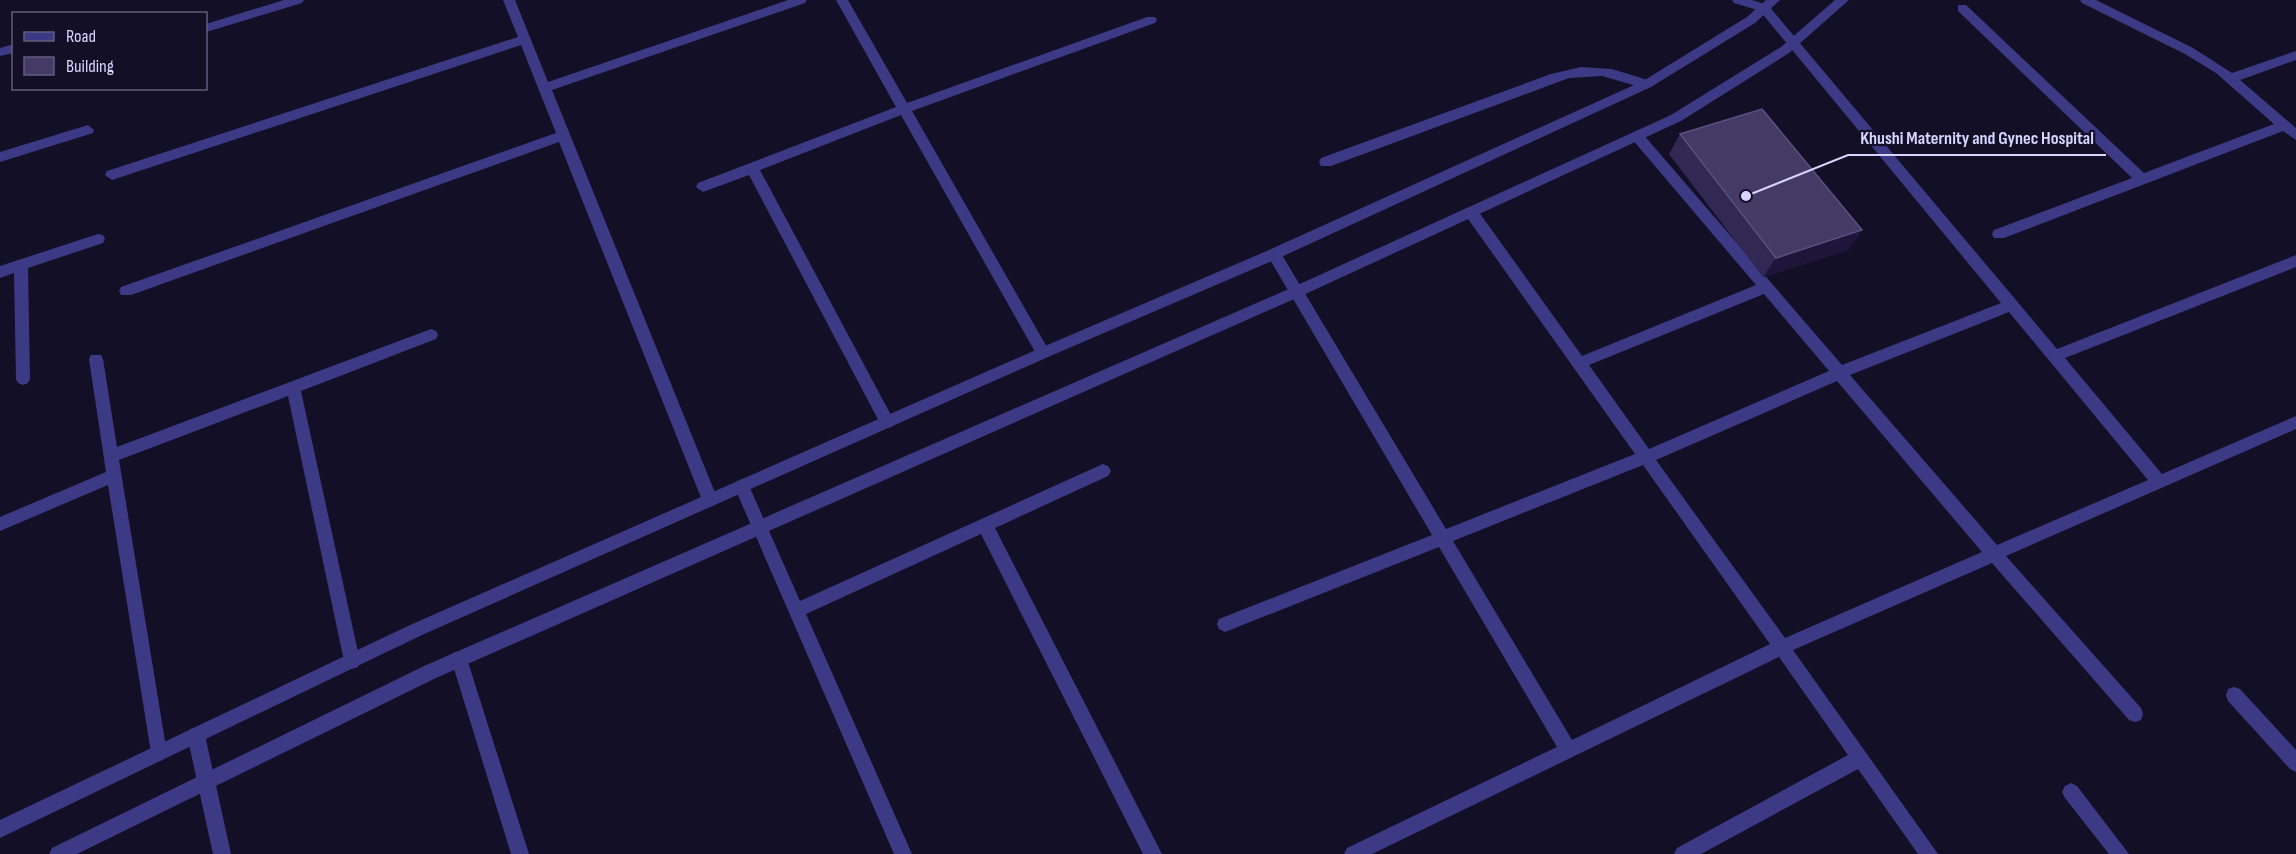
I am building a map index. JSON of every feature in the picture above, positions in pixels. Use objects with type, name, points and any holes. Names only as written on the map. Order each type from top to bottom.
[{"type":"street","points":[[207,28],[298,0]]},
{"type":"street","points":[[509,0],[710,500]]},
{"type":"street","points":[[545,88],[801,0]]},
{"type":"street","points":[[842,0],[1043,353]]},
{"type":"street","points":[[1738,0],[1769,4]]},
{"type":"street","points":[[58,854],[459,660],[1296,292],[1676,118],[1793,43],[1842,0]]},
{"type":"street","points":[[2086,0],[2189,51],[2231,78],[2296,135]]},
{"type":"street","points":[[1769,4],[1793,43],[2159,482]]},
{"type":"street","points":[[0,829],[416,630],[1043,353],[1274,254],[1647,84],[1751,20],[1769,4]]},
{"type":"street","points":[[1962,8],[2142,179]]},
{"type":"street","points":[[703,187],[904,109],[1151,20]]},
{"type":"street","points":[[112,175],[524,39]]},
{"type":"street","points":[[2231,78],[2296,55]]},
{"type":"street","points":[[1326,162],[1555,77],[1580,70],[1608,71],[1647,84]]},
{"type":"street","points":[[2000,234],[2285,125]]},
{"type":"street","points":[[0,157],[88,130]]},
{"type":"street","points":[[126,291],[564,135]]},
{"type":"street","points":[[1637,136],[1994,554],[2135,714]]},
{"type":"street","points":[[752,168],[887,422]]},
{"type":"street","points":[[1471,212],[1929,854]]},
{"type":"street","points":[[0,272],[98,239]]},
{"type":"street","points":[[1274,254],[1568,750]]},
{"type":"street","points":[[2054,356],[2296,261]]},
{"type":"street","points":[[21,265],[23,380]]},
{"type":"street","points":[[1579,363],[1766,287]]},
{"type":"street","points":[[1225,624],[1646,457],[1839,373],[2012,305]]},
{"type":"street","points":[[112,456],[431,335]]},
{"type":"street","points":[[96,359],[158,753]]},
{"type":"street","points":[[293,387],[352,661]]},
{"type":"street","points":[[1353,854],[1782,647],[2296,422]]},
{"type":"street","points":[[796,611],[1103,471]]},
{"type":"street","points":[[0,524],[115,475]]},
{"type":"street","points":[[742,486],[903,854]]},
{"type":"street","points":[[985,525],[1153,854]]},
{"type":"street","points":[[459,660],[520,854]]},
{"type":"street","points":[[2234,695],[2296,763]]},
{"type":"street","points":[[196,735],[222,854]]},
{"type":"street","points":[[1683,854],[1861,758]]},
{"type":"street","points":[[2071,792],[2120,854]]},
{"type":"building","points":[[1762,109],[1862,230],[1776,258],[1680,134]]},
{"type":"place","name":"Khushi Maternity and Gynec Hospital","points":[[1746,196]]}]
